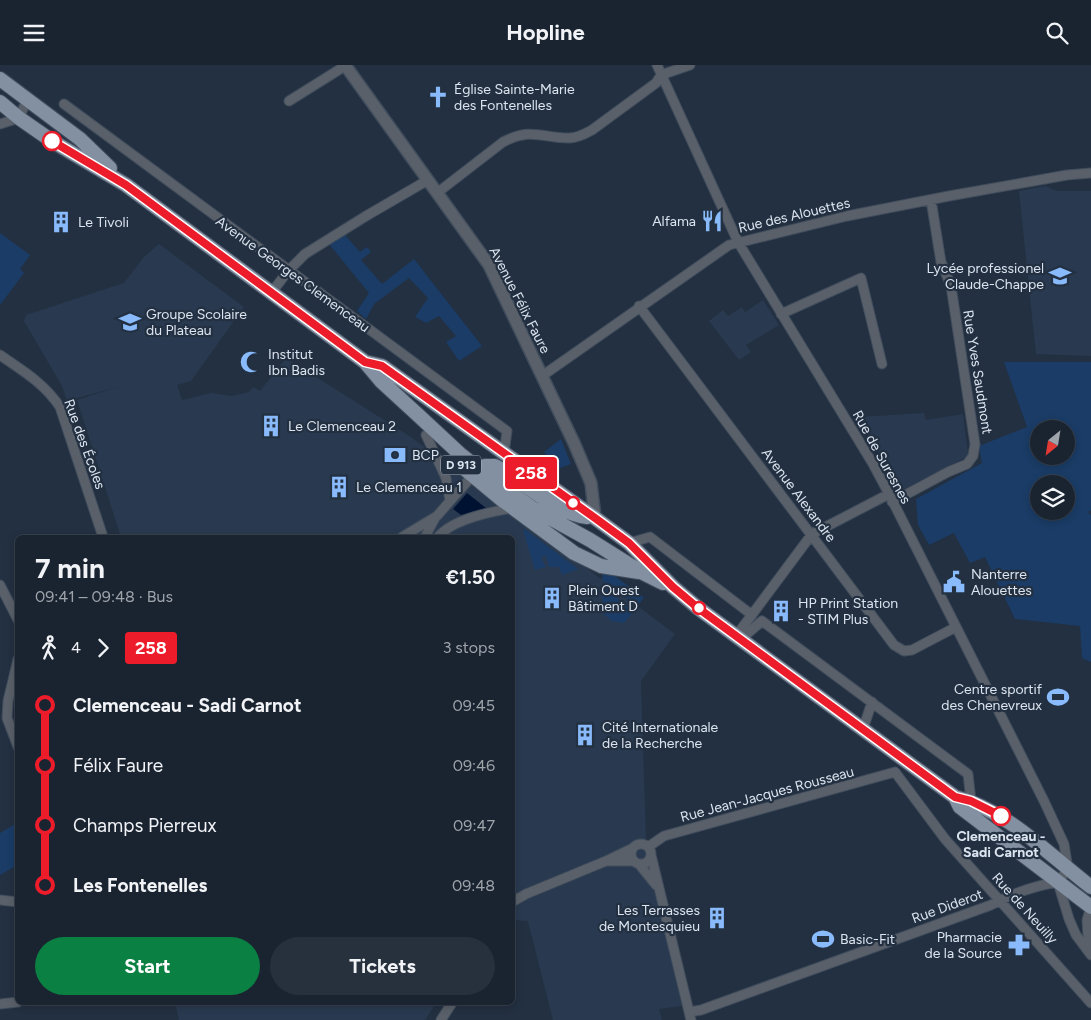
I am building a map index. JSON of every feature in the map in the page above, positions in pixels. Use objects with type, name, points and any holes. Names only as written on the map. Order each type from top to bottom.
[{"type":"main road","name":"Avenue Georges Clemenceau","points":[[0,79],[80,139],[126,185]]},
{"type":"main road","name":"Avenue Georges Clemenceau","points":[[0,103],[52,141],[126,185],[365,362],[381,381],[460,454],[513,508],[574,553],[601,566],[641,572]]},
{"type":"main road","name":"Avenue Georges Clemenceau","points":[[365,362],[382,366],[595,518],[629,543],[673,587],[904,760],[955,797],[971,801],[1001,816],[1091,887]]},
{"type":"main road","name":"Avenue Georges Clemenceau","points":[[418,415],[426,435],[476,472],[532,508],[590,540],[641,572],[673,587]]},
{"type":"main road","points":[[476,472],[485,466],[495,466],[561,509],[580,517],[595,518],[590,540],[585,547],[574,553]]},
{"type":"main road","name":"Avenue Georges Clemenceau","points":[[955,797],[960,807],[1091,907]]},
{"type":"street","points":[[289,101],[345,65]]},
{"type":"street","name":"Avenue Félix Faure","points":[[345,65],[489,265],[574,443],[591,483],[595,518]]},
{"type":"street","name":"Rue de Suresnes","points":[[656,65],[738,242],[873,464],[1044,801],[1064,845],[1068,869]]},
{"type":"street","points":[[437,193],[513,136],[536,133],[570,139],[592,131],[656,83],[661,75],[690,65]]},
{"type":"street","points":[[0,124],[19,118],[27,100]]},
{"type":"street","name":"Avenue Georges Clemenceau","points":[[64,104],[507,431],[504,453]]},
{"type":"street","name":"Rue des Alouettes","points":[[542,376],[729,245],[847,216],[1068,175],[1091,173]]},
{"type":"street","points":[[272,293],[288,271],[305,255],[366,216],[428,180]]},
{"type":"street","name":"Rue Yves Saudmont","points":[[812,534],[968,464],[975,452],[976,444],[951,286],[941,262],[931,200]]},
{"type":"street","points":[[781,313],[861,278],[882,364]]},
{"type":"street","name":"Avenue Alexandre","points":[[640,307],[894,645],[904,651],[912,650],[956,627]]},
{"type":"street","name":"Rue des Écoles","points":[[0,355],[41,383],[60,407],[102,535]]},
{"type":"street","points":[[426,435],[446,478],[450,501]]},
{"type":"street","points":[[426,535],[437,516],[476,472]]},
{"type":"street","points":[[440,535],[455,524],[513,508]]},
{"type":"street","points":[[405,535],[437,516]]},
{"type":"street","points":[[739,637],[752,615],[812,534]]},
{"type":"street","points":[[629,543],[650,537],[752,615]]},
{"type":"street","points":[[0,585],[15,614]]},
{"type":"street","points":[[739,637],[762,621],[968,774],[971,801]]},
{"type":"street","points":[[15,672],[8,701],[8,718],[15,738]]},
{"type":"street","points":[[863,729],[872,702]]},
{"type":"street","points":[[895,772],[904,760]]},
{"type":"street","name":"Rue Jean-Jacques Rousseau","points":[[650,851],[664,836],[895,772]]},
{"type":"street","name":"Rue de Neuilly","points":[[895,772],[945,839],[1091,1003]]},
{"type":"street","points":[[515,900],[606,861],[640,844],[650,851],[690,1016]]},
{"type":"street","points":[[633,847],[630,853],[636,863],[658,887]]},
{"type":"street","points":[[606,861],[636,863],[648,861],[650,851]]},
{"type":"street","points":[[1068,869],[1058,883],[1076,935],[1090,954]]},
{"type":"street","name":"Rue Diderot","points":[[690,1016],[701,1009],[982,909],[1036,886],[1058,883]]},
{"type":"street","points":[[515,893],[526,894]]},
{"type":"street","points":[[0,900],[15,902]]},
{"type":"street","points":[[1090,954],[1087,920],[1091,907]]},
{"type":"street","points":[[0,1004],[15,1002]]},
{"type":"street","points":[[441,1020],[451,1005]]},
{"type":"shaded area","name":"Lycée professionel Claude-Chappe","points":[[1045,186],[1057,191],[1091,191],[1091,356],[1036,354],[1019,191]]},
{"type":"shaded area","points":[[0,233],[30,255],[20,269],[24,273],[0,305]]},
{"type":"shaded area","points":[[345,235],[360,252],[367,247],[371,252],[361,260],[382,284],[414,259],[482,346],[459,361],[446,342],[456,336],[439,316],[426,323],[415,317],[428,298],[409,278],[374,304],[366,319],[357,311],[369,293],[329,244]]},
{"type":"shaded area","points":[[159,244],[244,307],[191,381],[177,385],[182,400],[211,393],[232,396],[249,392],[253,387],[260,391],[286,358],[411,437],[675,634],[641,681],[646,840],[682,1006],[659,1009],[662,1020],[553,1020],[528,921],[515,920],[515,535],[120,535],[77,400],[120,386],[67,401],[62,386],[24,321],[26,315],[124,283],[144,257]]},
{"type":"shaded area","points":[[763,300],[779,325],[746,345],[751,352],[739,360],[709,321],[723,310],[728,316],[742,307],[745,312]]},
{"type":"shaded area","points":[[1004,362],[1091,362],[1091,510],[1088,512],[1091,515],[1091,662],[1082,658],[1080,626],[1015,619],[985,557],[970,563],[954,533],[929,545],[918,525],[916,499],[982,463],[979,446],[1027,427]]},
{"type":"shaded area","points":[[924,413],[926,420],[963,414],[968,454],[965,458],[900,491],[860,417]]},
{"type":"shaded area","points":[[561,439],[571,464],[560,468],[544,452]]},
{"type":"shaded area","points":[[467,493],[486,508],[461,515],[453,509]]},
{"type":"shaded area","points":[[523,530],[526,530],[578,569],[562,575],[559,567],[549,567],[546,556],[541,557],[546,567],[535,570]]},
{"type":"shaded area","points":[[606,570],[644,597],[638,606],[602,580],[603,571]]},
{"type":"shaded area","points":[[601,586],[634,611],[624,623],[612,621],[604,614]]},
{"type":"shaded area","points":[[15,824],[15,866],[0,875],[0,833]]},
{"type":"shaded area","points":[[175,1005],[435,1005],[425,1020],[179,1020]]},
{"type":"bus line","name":"258","points":[[52,141],[126,185],[365,362],[382,366],[595,518],[629,543],[673,587],[698,608],[955,797],[971,801],[1001,816]]},
{"type":"place","name":"Église Sainte-Marie des Fontenelles","points":[[438,97]]},
{"type":"place","name":"Alfama","points":[[712,221]]},
{"type":"place","name":"Le Tivoli","points":[[61,222]]},
{"type":"place","name":"Lycée professionel Claude-Chappe","points":[[1060,276]]},
{"type":"place","name":"Groupe Scolaire du Plateau","points":[[130,322]]},
{"type":"place","name":"Institut Ibn Badis","points":[[251,362]]},
{"type":"place","name":"Le Clemenceau 2","points":[[271,426]]},
{"type":"place","name":"BCP","points":[[395,455]]},
{"type":"place","name":"Le Clemenceau 1","points":[[339,487]]},
{"type":"place","name":"Nanterre Alouettes","points":[[954,582]]},
{"type":"place","name":"Plein Ouest Bâtiment D","points":[[552,598]]},
{"type":"place","name":"HP Print Station - STIM Plus","points":[[781,611]]},
{"type":"place","name":"Centre sportif des Chenevreux","points":[[1058,697]]},
{"type":"place","name":"Cité Internationale de la Recherche","points":[[585,735]]},
{"type":"place","name":"Clemenceau - Sadi Carnot","points":[[1001,816]]},
{"type":"place","name":"Les Terrasses de Montesquieu","points":[[717,918]]},
{"type":"place","name":"Basic-Fit","points":[[823,939]]},
{"type":"place","name":"Pharmacie de la Source","points":[[1019,945]]}]
